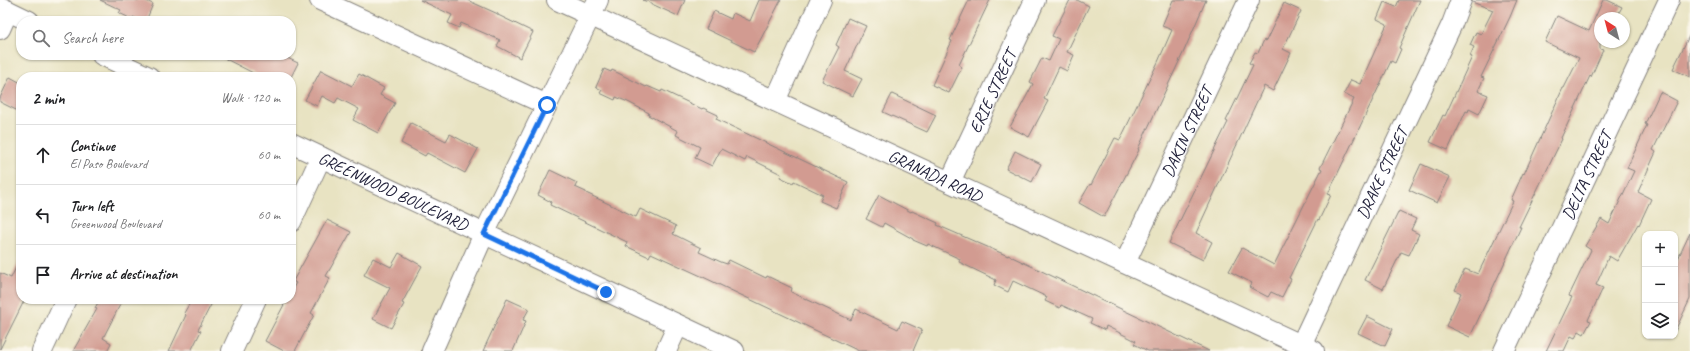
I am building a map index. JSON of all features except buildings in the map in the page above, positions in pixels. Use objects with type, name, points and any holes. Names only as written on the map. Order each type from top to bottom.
[{"type":"street","points":[[320,0],[547,105]]},
{"type":"street","name":"GRANADA ROAD","points":[[557,0],[594,8],[774,101],[1308,348]]},
{"type":"street","points":[[774,101],[821,0]]},
{"type":"street","name":"ERIE STREET","points":[[950,182],[1035,0]]},
{"type":"street","name":"DAKIN STREET","points":[[1125,263],[1249,0]]},
{"type":"street","name":"DRAKE STREET","points":[[1308,348],[1452,24],[1461,0]]},
{"type":"street","name":"DELTA STREET","points":[[1504,351],[1670,0]]},
{"type":"street","points":[[432,351],[484,234],[594,8]]},
{"type":"street","points":[[0,29],[4,9],[19,16]]},
{"type":"street","points":[[113,60],[138,72]]},
{"type":"street","name":"GREENWOOD BOULEVARD","points":[[296,145],[734,351]]},
{"type":"street","points":[[296,211],[321,156]]},
{"type":"street","points":[[42,351],[64,304]]},
{"type":"street","points":[[232,351],[254,304]]},
{"type":"street","points":[[666,351],[678,325]]},
{"type":"route","points":[[547,105],[484,234],[606,292]]}]
